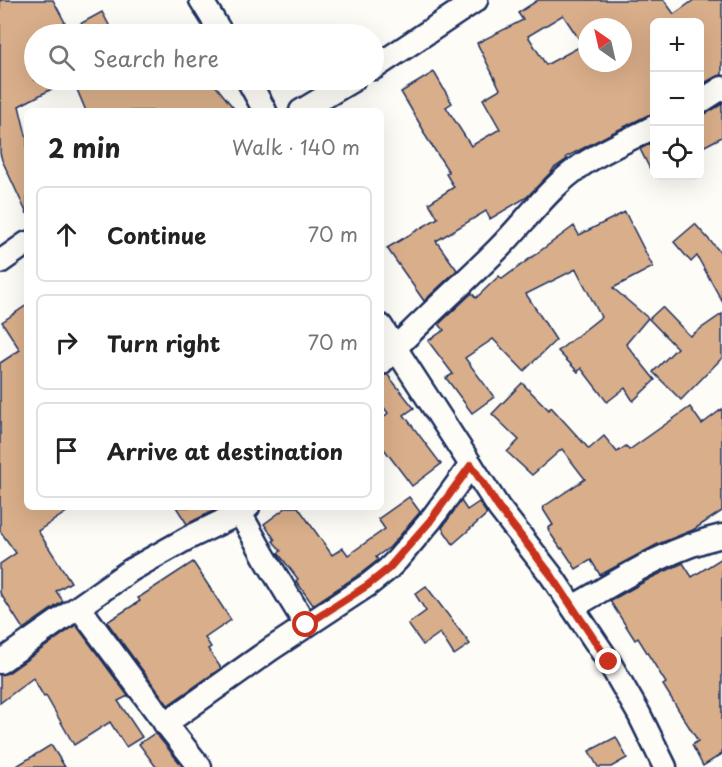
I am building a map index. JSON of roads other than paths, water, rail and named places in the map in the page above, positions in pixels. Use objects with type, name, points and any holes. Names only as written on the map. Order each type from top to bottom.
[{"type":"street","points":[[201,0],[216,24]]},
{"type":"street","points":[[384,61],[476,0]]},
{"type":"street","points":[[704,99],[722,88]]},
{"type":"street","points":[[253,90],[263,108]]},
{"type":"street","points":[[306,108],[336,90]]},
{"type":"street","points":[[388,356],[482,265],[560,182],[582,165],[650,129]]},
{"type":"street","points":[[0,262],[24,245]]},
{"type":"street","points":[[384,339],[388,356],[471,465],[499,508],[573,607],[639,714],[665,767]]},
{"type":"street","points":[[165,724],[226,679],[368,585],[388,569],[430,521],[471,465]]},
{"type":"street","points":[[0,662],[153,556],[244,510],[252,536],[306,625]]},
{"type":"street","points":[[573,607],[671,553],[722,535]]},
{"type":"street","points":[[79,607],[196,766]]}]
